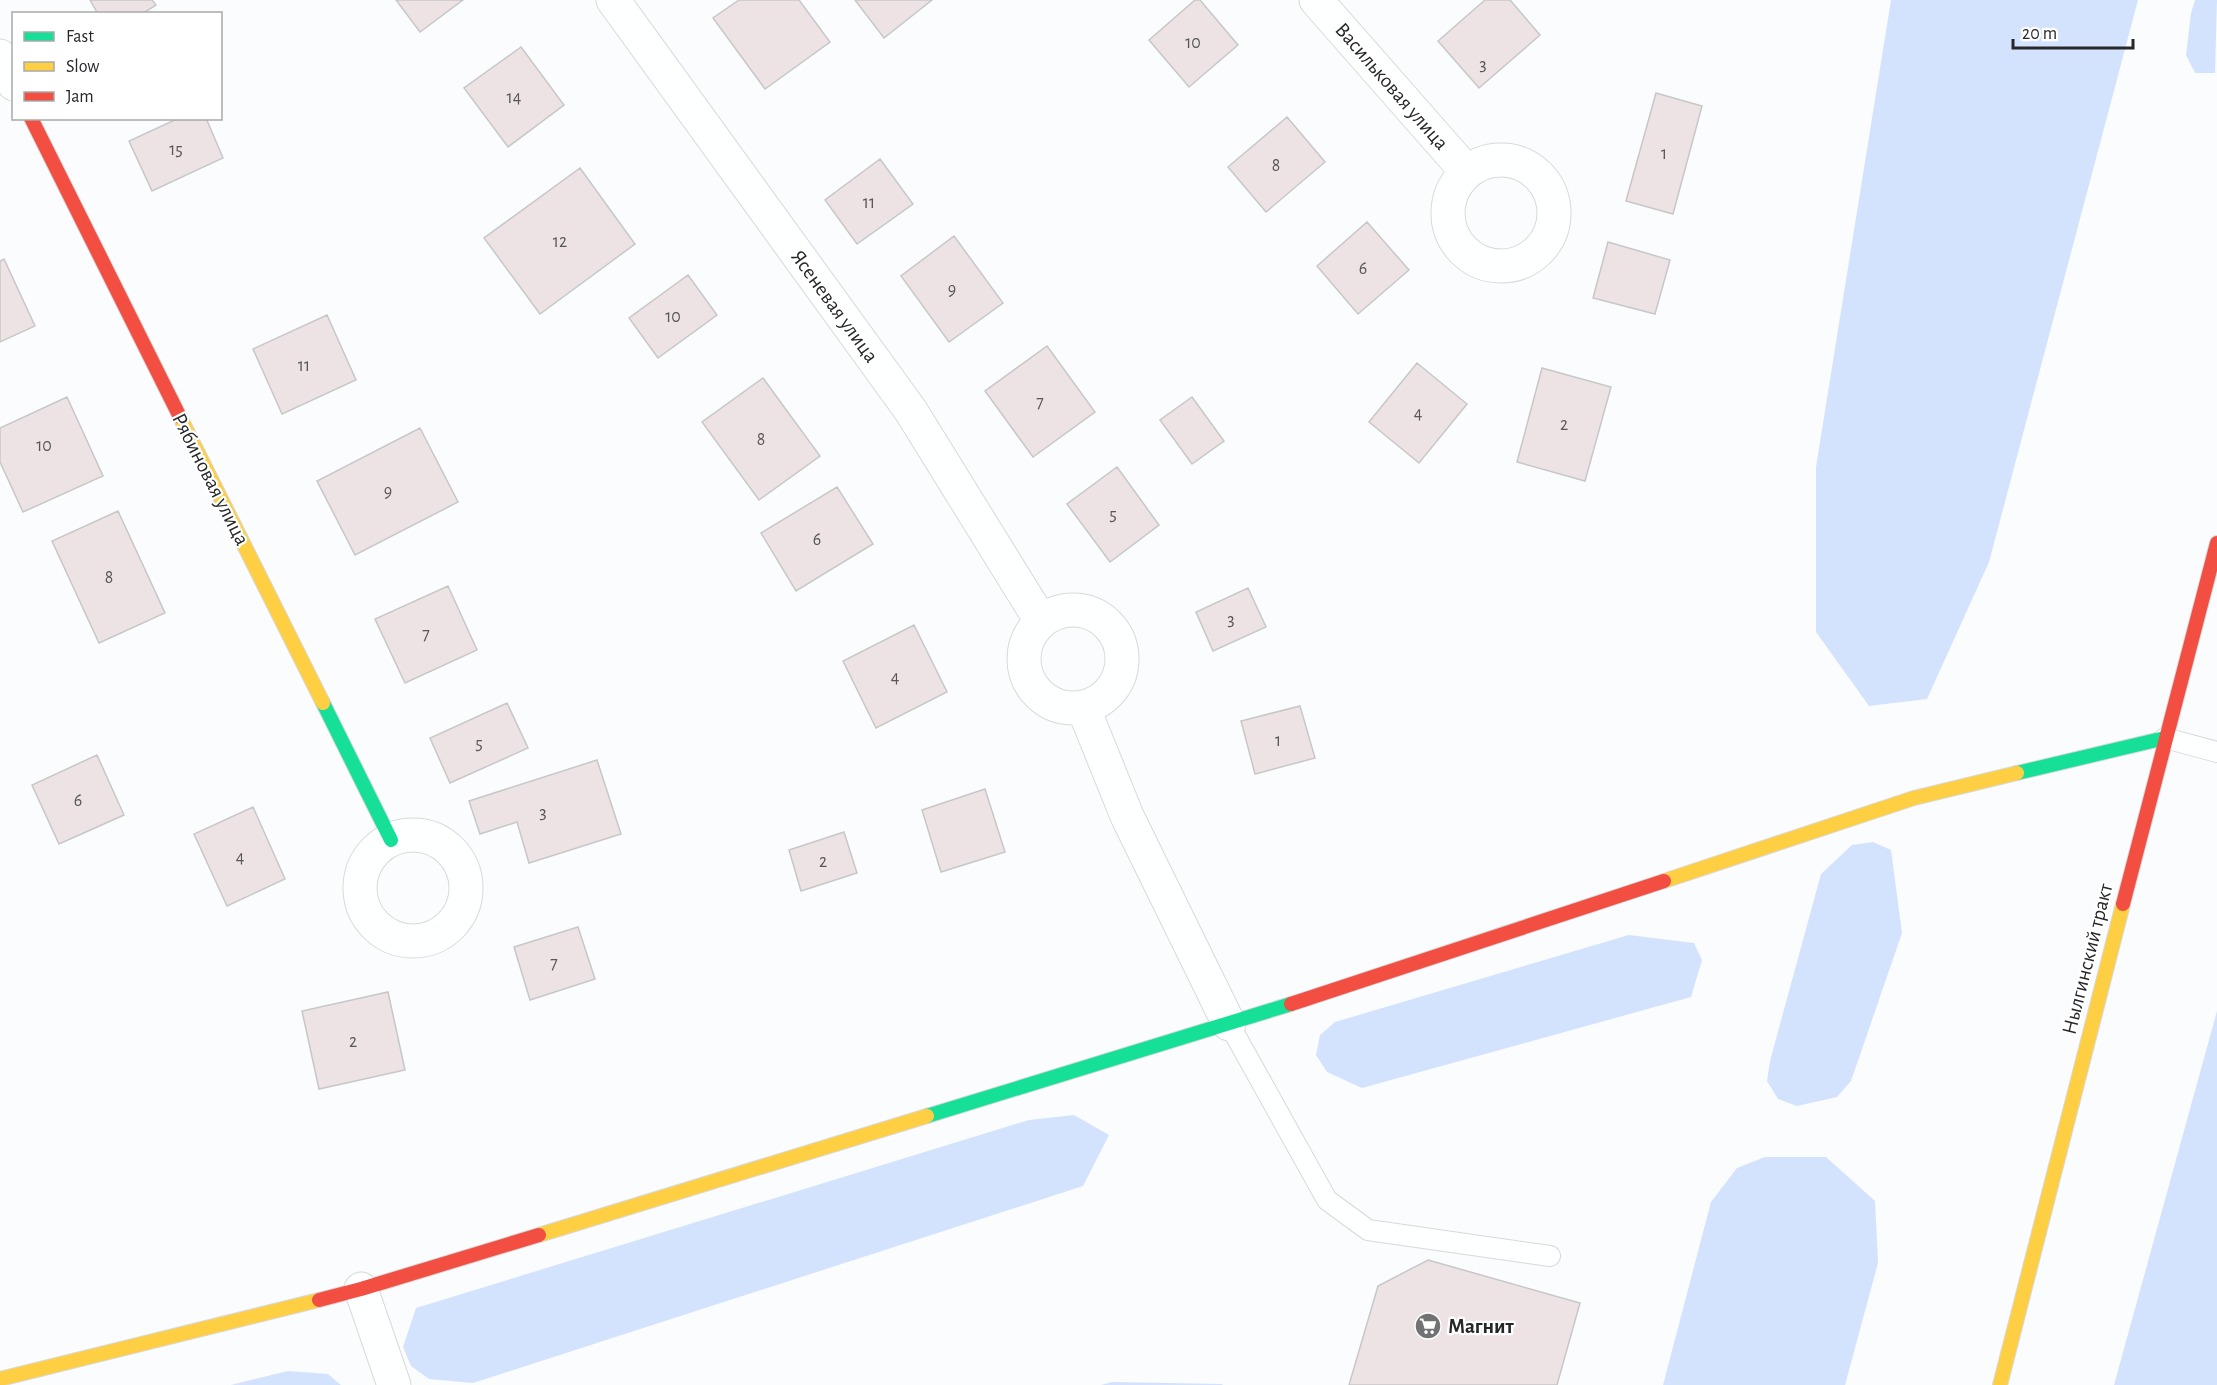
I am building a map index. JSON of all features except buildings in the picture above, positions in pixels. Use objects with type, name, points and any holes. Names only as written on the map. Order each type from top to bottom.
[{"type":"street","name":"Ясеневая улица","points":[[613,0],[911,411],[1041,621]]},
{"type":"street","name":"Васильковая улица","points":[[1316,0],[1467,172]]},
{"type":"street","points":[[0,57],[12,80]]},
{"type":"street","name":"Рябиновая улица","points":[[32,120],[391,840]]},
{"type":"street","name":"Нылгинский тракт","points":[[2000,1385],[2217,543]]},
{"type":"street","points":[[1071,609],[1088,612],[1102,619],[1114,630],[1121,645],[1122,661],[1119,677],[1111,691],[1098,702],[1083,707],[1066,708],[1050,703],[1038,694],[1028,680],[1024,664],[1024,648],[1031,633],[1041,621],[1056,613],[1071,609]]},
{"type":"street","points":[[1083,707],[1126,816],[1229,1024]]},
{"type":"street","points":[[0,1379],[361,1289],[1229,1024],[1914,798],[2165,738]]},
{"type":"street","points":[[361,1289],[394,1385]]},
{"type":"lane","points":[[2165,738],[2217,752]]},
{"type":"lane","points":[[1229,1024],[1327,1200],[1368,1230],[1550,1256]]},
{"type":"shaded area","points":[[1891,0],[2138,0],[1989,562],[1927,699],[1869,706],[1816,632],[1816,467]]},
{"type":"shaded area","points":[[2195,0],[2217,0],[2215,73],[2195,73],[2186,55],[2191,13]]},
{"type":"shaded area","points":[[1873,842],[1891,850],[1902,933],[1851,1081],[1837,1097],[1797,1106],[1778,1099],[1767,1081],[1770,1061],[1821,874],[1852,845]]},
{"type":"shaded area","points":[[1629,935],[1694,943],[1702,960],[1691,997],[1362,1088],[1327,1072],[1316,1055],[1320,1035],[1335,1022]]},
{"type":"shaded area","points":[[2217,1011],[2217,1385],[2114,1385]]},
{"type":"shaded area","points":[[1074,1115],[1109,1135],[1083,1186],[473,1383],[429,1379],[411,1366],[403,1347],[416,1308],[1029,1120]]},
{"type":"shaded area","points":[[1765,1157],[1826,1157],[1875,1201],[1878,1263],[1845,1385],[1663,1385],[1711,1202],[1737,1168]]},
{"type":"shaded area","points":[[288,1371],[328,1374],[341,1385],[231,1385]]},
{"type":"shaded area","points":[[1112,1382],[1222,1384],[1223,1385],[1101,1385]]},
{"type":"traffic: fast","points":[[323,703],[391,840]]},
{"type":"traffic: fast","points":[[2017,773],[2165,738]]},
{"type":"traffic: fast","points":[[927,1116],[1291,1004]]},
{"type":"traffic: slow","points":[[180,417],[323,703]]},
{"type":"traffic: slow","points":[[1664,881],[1914,798],[2017,773]]},
{"type":"traffic: slow","points":[[2000,1385],[2123,904]]},
{"type":"traffic: slow","points":[[539,1235],[927,1116]]},
{"type":"traffic: slow","points":[[0,1379],[319,1300]]},
{"type":"traffic: jam","points":[[32,120],[180,417]]},
{"type":"traffic: jam","points":[[2123,904],[2217,543]]},
{"type":"traffic: jam","points":[[1291,1004],[1664,881]]},
{"type":"traffic: jam","points":[[319,1300],[539,1235]]},
{"type":"place","name":"Магнит","points":[[1428,1326]]}]
